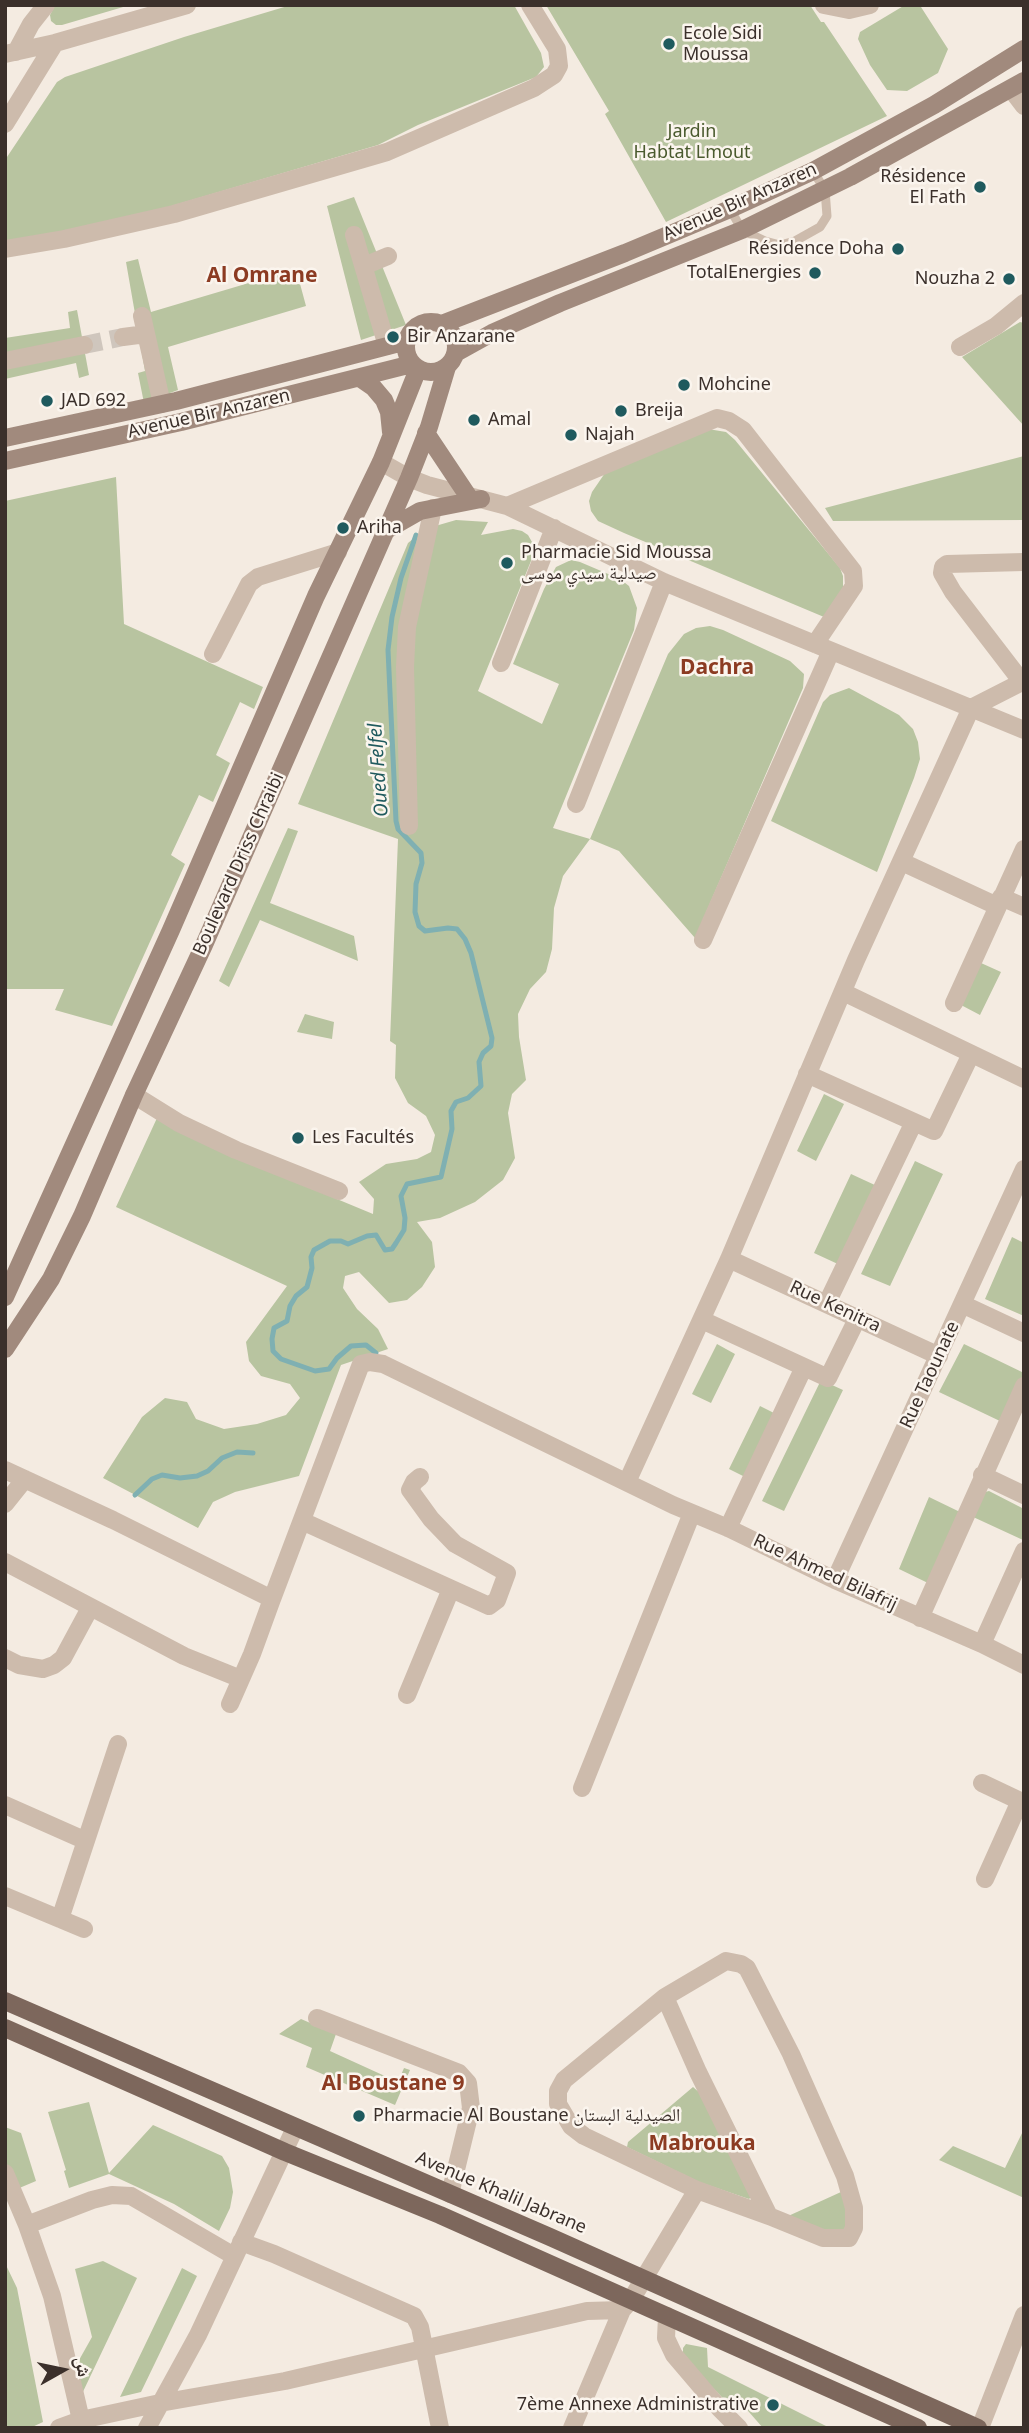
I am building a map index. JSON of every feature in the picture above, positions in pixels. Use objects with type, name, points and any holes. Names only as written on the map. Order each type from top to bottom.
[{"type":"main road","name":"Avenue Bir Anzaren","points":[[442,324],[612,258],[813,171],[934,105],[1024,49]]},
{"type":"main road","name":"Avenue Bir Anzaren","points":[[451,360],[492,333],[742,230],[825,190],[1018,85]]},
{"type":"main road","points":[[425,322],[442,324],[454,336],[451,360],[433,372],[415,366],[407,353],[410,332],[425,322]]},
{"type":"main road","name":"Avenue Bir Anzaren","points":[[5,438],[162,404],[407,341]]},
{"type":"main road","name":"Boulevard Driss Chraibi","points":[[5,1349],[51,1279],[82,1216],[409,478],[451,360]]},
{"type":"main road","name":"Avenue Bir Anzaren","points":[[5,461],[415,366]]},
{"type":"main road","name":"Boulevard Driss Chraibi","points":[[5,1297],[338,552],[381,462],[415,366]]},
{"type":"main road","points":[[360,378],[373,387],[384,400],[389,412],[391,434]]},
{"type":"main road","points":[[385,531],[420,511],[474,497],[426,433]]},
{"type":"main road","name":"Avenue Khalil Jabrane","points":[[5,2001],[643,2278],[979,2428]]},
{"type":"main road","points":[[5,2028],[285,2152],[440,2215],[626,2305],[667,2316],[918,2428]]},
{"type":"street","points":[[10,53],[46,5]]},
{"type":"street","points":[[10,53],[55,43],[149,11],[187,5]]},
{"type":"street","points":[[5,249],[64,239],[174,214],[387,152],[534,88],[554,75],[559,66],[557,49],[530,5]]},
{"type":"street","points":[[824,5],[849,10],[870,5]]},
{"type":"street","points":[[5,124],[55,43]]},
{"type":"street","points":[[1018,85],[1024,106]]},
{"type":"street","points":[[354,235],[387,346]]},
{"type":"street","points":[[363,266],[388,256]]},
{"type":"street","points":[[960,347],[996,326],[1024,303]]},
{"type":"street","points":[[123,337],[144,325],[162,404]]},
{"type":"street","points":[[5,361],[83,345]]},
{"type":"street","points":[[507,506],[717,418],[729,421],[743,430],[853,571],[854,586],[823,648],[704,940]]},
{"type":"street","points":[[381,462],[409,478],[507,506],[664,582],[1024,730]]},
{"type":"street","points":[[409,826],[405,667],[407,628],[433,508]]},
{"type":"street","points":[[501,663],[554,528]]},
{"type":"street","points":[[213,654],[249,583],[258,577],[338,552]]},
{"type":"street","points":[[627,1482],[702,1320],[842,992],[971,708],[1023,681],[953,592],[942,573],[943,567],[947,564],[1024,562]]},
{"type":"street","points":[[576,804],[664,582]]},
{"type":"street","points":[[954,1003],[1024,849]]},
{"type":"street","points":[[902,862],[999,902],[1024,907]]},
{"type":"street","points":[[842,992],[1024,1079]]},
{"type":"street","points":[[807,1074],[934,1131],[971,1054]]},
{"type":"street","points":[[134,1095],[179,1123],[236,1150],[339,1191]]},
{"type":"street","points":[[827,1303],[914,1122]]},
{"type":"street","name":"Rue Taounate","points":[[835,1580],[1024,1170]]},
{"type":"street","name":"Rue Kenitra","points":[[729,1259],[939,1356]]},
{"type":"street","points":[[962,1304],[1024,1333]]},
{"type":"street","points":[[702,1320],[828,1378],[858,1317]]},
{"type":"street","name":"Rue Ahmed Bilafrij","points":[[302,1521],[361,1364],[383,1364],[692,1513],[1024,1665]]},
{"type":"street","points":[[728,1528],[804,1367]]},
{"type":"street","points":[[920,1618],[1024,1386]]},
{"type":"street","points":[[5,1470],[272,1599]]},
{"type":"street","points":[[982,1475],[1024,1496]]},
{"type":"street","points":[[230,1704],[265,1622],[302,1521],[489,1606],[497,1600],[507,1573],[455,1544],[431,1519],[410,1490],[414,1482],[421,1477]]},
{"type":"street","points":[[5,1504],[25,1479]]},
{"type":"street","points":[[582,1788],[692,1513]]},
{"type":"street","points":[[982,1644],[1024,1552]]},
{"type":"street","points":[[5,1562],[184,1656],[241,1679]]},
{"type":"street","points":[[407,1695],[451,1588]]},
{"type":"street","points":[[5,1658],[19,1665],[43,1669],[54,1665],[63,1658],[90,1608]]},
{"type":"street","points":[[60,1919],[118,1744]]},
{"type":"street","points":[[982,1783],[1022,1802],[985,1879]]},
{"type":"street","points":[[5,1805],[84,1840]]},
{"type":"street","points":[[5,1896],[84,1929]]},
{"type":"street","points":[[726,1961],[747,1968],[791,2054],[845,2176],[854,2208],[854,2228],[849,2238],[823,2238],[697,2190],[584,2136],[571,2126],[558,2104],[558,2091],[564,2080],[666,1997],[726,1961]]},
{"type":"street","points":[[666,1997],[698,2072],[769,2216]]},
{"type":"street","points":[[317,2018],[459,2073],[468,2083],[471,2108],[450,2194]]},
{"type":"street","points":[[155,2418],[198,2334],[295,2128]]},
{"type":"street","points":[[5,2173],[52,2296],[81,2420]]},
{"type":"street","points":[[572,2428],[626,2305],[697,2190]]},
{"type":"street","points":[[27,2225],[92,2200],[131,2196],[238,2249],[274,2254],[414,2316],[420,2327],[440,2428]]},
{"type":"street","points":[[60,2428],[81,2420],[155,2418],[285,2381],[587,2311],[626,2305]]},
{"type":"street","points":[[667,2316],[666,2338],[674,2355],[739,2428]]},
{"type":"street","points":[[979,2428],[1022,2325]]},
{"type":"lane","points":[[730,209],[742,230],[780,245],[795,241],[820,227],[827,216],[825,190],[813,171]]},
{"type":"green space","points":[[55,5],[130,5],[56,25],[51,21],[50,15]]},
{"type":"green space","points":[[291,5],[514,5],[541,53],[544,67],[536,77],[418,125],[378,145],[141,215],[5,241],[5,160],[57,82],[184,37]]},
{"type":"green space","name":"Jardin Habtat Lmout","points":[[546,5],[810,5],[887,116],[666,222],[605,114],[609,111]]},
{"type":"green space","points":[[905,5],[923,5],[921,7],[948,49],[938,73],[907,91],[887,90],[870,65],[858,39],[860,32]]},
{"type":"green space","points":[[354,197],[406,325],[361,340],[327,206]]},
{"type":"green space","points":[[138,259],[151,312],[296,269],[306,306],[168,347],[178,390],[170,393],[171,397],[144,403],[138,373],[145,371],[126,262]]},
{"type":"green space","points":[[77,310],[89,375],[79,378],[76,363],[5,379],[5,338],[70,328],[68,312]]},
{"type":"green space","points":[[1020,322],[1024,323],[1024,426],[962,357]]},
{"type":"green space","points":[[708,429],[726,432],[735,440],[840,568],[843,591],[824,617],[624,533],[598,521],[591,511],[589,501],[592,492],[605,473]]},
{"type":"green space","points":[[1024,456],[1024,520],[833,521],[825,508]]},
{"type":"green space","points":[[116,477],[124,624],[263,687],[254,709],[240,702],[216,755],[230,763],[213,802],[199,795],[171,855],[185,864],[112,1026],[55,1010],[64,989],[5,989],[5,501]]},
{"type":"green space","points":[[456,520],[488,522],[481,535],[513,529],[522,531],[532,542],[531,561],[478,691],[542,724],[559,684],[513,664],[556,567],[571,560],[620,579],[629,586],[637,608],[634,630],[553,828],[590,839],[563,876],[554,908],[552,949],[546,972],[530,989],[518,1014],[526,1080],[512,1094],[508,1113],[515,1158],[503,1180],[475,1202],[440,1218],[417,1222],[432,1242],[435,1267],[422,1287],[407,1300],[389,1303],[359,1272],[345,1276],[343,1288],[357,1309],[378,1329],[388,1349],[341,1365],[299,1476],[235,1492],[213,1502],[198,1528],[103,1478],[142,1417],[165,1398],[187,1402],[196,1419],[224,1429],[257,1424],[286,1415],[300,1398],[290,1384],[261,1376],[249,1361],[246,1342],[287,1286],[116,1207],[157,1118],[226,1153],[373,1214],[374,1199],[359,1182],[386,1164],[417,1159],[431,1152],[435,1135],[426,1116],[408,1103],[395,1078],[396,1045],[390,1041],[398,839],[298,804],[408,543],[425,529]]},
{"type":"green space","points":[[710,626],[723,630],[790,661],[804,674],[803,688],[695,938],[619,851],[590,839],[668,654],[684,634],[696,628]]},
{"type":"green space","points":[[849,688],[899,715],[913,729],[918,742],[920,759],[877,872],[771,821],[823,702],[830,695]]},
{"type":"green space","points":[[288,828],[298,831],[270,903],[354,936],[358,961],[260,920],[229,987],[219,981]]},
{"type":"green space","points":[[981,963],[1001,972],[980,1015],[961,1005]]},
{"type":"green space","points":[[305,1014],[334,1022],[332,1039],[297,1032]]},
{"type":"green space","points":[[824,1094],[844,1104],[816,1161],[797,1151]]},
{"type":"green space","points":[[915,1161],[943,1174],[890,1286],[861,1274]]},
{"type":"green space","points":[[851,1174],[877,1186],[840,1265],[814,1253]]},
{"type":"green space","points":[[1012,1237],[1024,1243],[1024,1316],[985,1299]]},
{"type":"green space","points":[[717,1344],[735,1354],[711,1403],[692,1394]]},
{"type":"green space","points":[[964,1344],[1024,1373],[1002,1422],[939,1392]]},
{"type":"green space","points":[[821,1380],[843,1390],[784,1511],[762,1501]]},
{"type":"green space","points":[[760,1406],[776,1414],[745,1477],[729,1469]]},
{"type":"green space","points":[[989,1491],[1024,1509],[1023,1540],[971,1516],[985,1492]]},
{"type":"green space","points":[[929,1497],[960,1512],[930,1584],[899,1569]]},
{"type":"green space","points":[[301,2019],[336,2034],[330,2051],[398,2082],[404,2068],[410,2070],[395,2105],[306,2067],[312,2048],[279,2034]]},
{"type":"green space","points":[[693,2087],[701,2094],[752,2196],[749,2199],[699,2182],[627,2147],[628,2142]]},
{"type":"green space","points":[[89,2102],[109,2173],[153,2125],[222,2156],[229,2168],[233,2192],[230,2208],[219,2231],[174,2204],[109,2174],[69,2188],[48,2112]]},
{"type":"green space","points":[[5,2127],[21,2133],[36,2181],[17,2189],[5,2160]]},
{"type":"green space","points":[[1024,2129],[1024,2198],[939,2160],[953,2146],[1005,2168]]},
{"type":"green space","points":[[841,2192],[847,2203],[848,2231],[836,2234],[786,2217]]},
{"type":"green space","points":[[103,2261],[137,2278],[80,2398],[74,2369],[92,2337],[75,2269]]},
{"type":"green space","points":[[5,2263],[17,2288],[43,2422],[30,2428],[5,2428]]},
{"type":"green space","points":[[182,2268],[197,2276],[141,2392],[120,2397]]},
{"type":"green space","points":[[686,2344],[707,2348],[708,2367],[830,2428],[763,2428],[742,2404],[736,2412],[692,2366],[683,2355]]},
{"type":"waterway","name":"Oued Felfel","points":[[376,1353],[366,1345],[351,1346],[329,1369],[315,1371],[281,1359],[273,1351],[272,1339],[274,1328],[287,1321],[290,1306],[296,1296],[307,1287],[314,1250],[330,1241],[348,1244],[376,1235],[385,1250],[392,1249],[404,1230],[401,1196],[407,1184],[441,1177],[452,1129],[451,1111],[456,1102],[468,1098],[481,1086],[479,1062],[483,1053],[491,1046],[492,1038],[471,953],[465,939],[457,929],[425,931],[419,926],[415,912],[421,853],[398,829],[396,821],[388,650],[401,578],[416,535]]},
{"type":"waterway","name":"Oued Felfel","points":[[135,1495],[152,1479],[162,1475],[180,1478],[197,1476],[208,1471],[222,1458],[237,1452],[253,1453]]},
{"type":"tunnel","points":[[84,345],[123,337]]},
{"type":"place","name":"Ecole Sidi Moussa","points":[[669,44]]},
{"type":"place","name":"Résidence El Fath","points":[[980,187]]},
{"type":"place","name":"Résidence Doha","points":[[898,249]]},
{"type":"place","name":"TotalEnergies","points":[[815,273]]},
{"type":"place","name":"Nouzha 2","points":[[1009,279]]},
{"type":"place","name":"Bir Anzarane","points":[[393,337]]},
{"type":"place","name":"Mohcine","points":[[684,385]]},
{"type":"place","name":"JAD 692","points":[[47,401]]},
{"type":"place","name":"Breija","points":[[621,411]]},
{"type":"place","name":"Amal","points":[[474,420]]},
{"type":"place","name":"Najah","points":[[571,435]]},
{"type":"place","name":"Ariha","points":[[343,528]]},
{"type":"place","name":"Pharmacie Sid Moussa صيدلية سيدي موسى","points":[[507,563]]},
{"type":"place","name":"Les Facultés","points":[[298,1138]]},
{"type":"place","name":"Pharmacie Al Boustane الصيدلية البستان","points":[[359,2116]]},
{"type":"place","name":"7ème Annexe Administrative","points":[[773,2405]]},
{"type":"district","name":"Al Omrane","points":[[262,276]]},
{"type":"district","name":"Dachra","points":[[717,668]]},
{"type":"district","name":"Al Boustane 9","points":[[393,2084]]},
{"type":"district","name":"Mabrouka","points":[[702,2144]]}]
